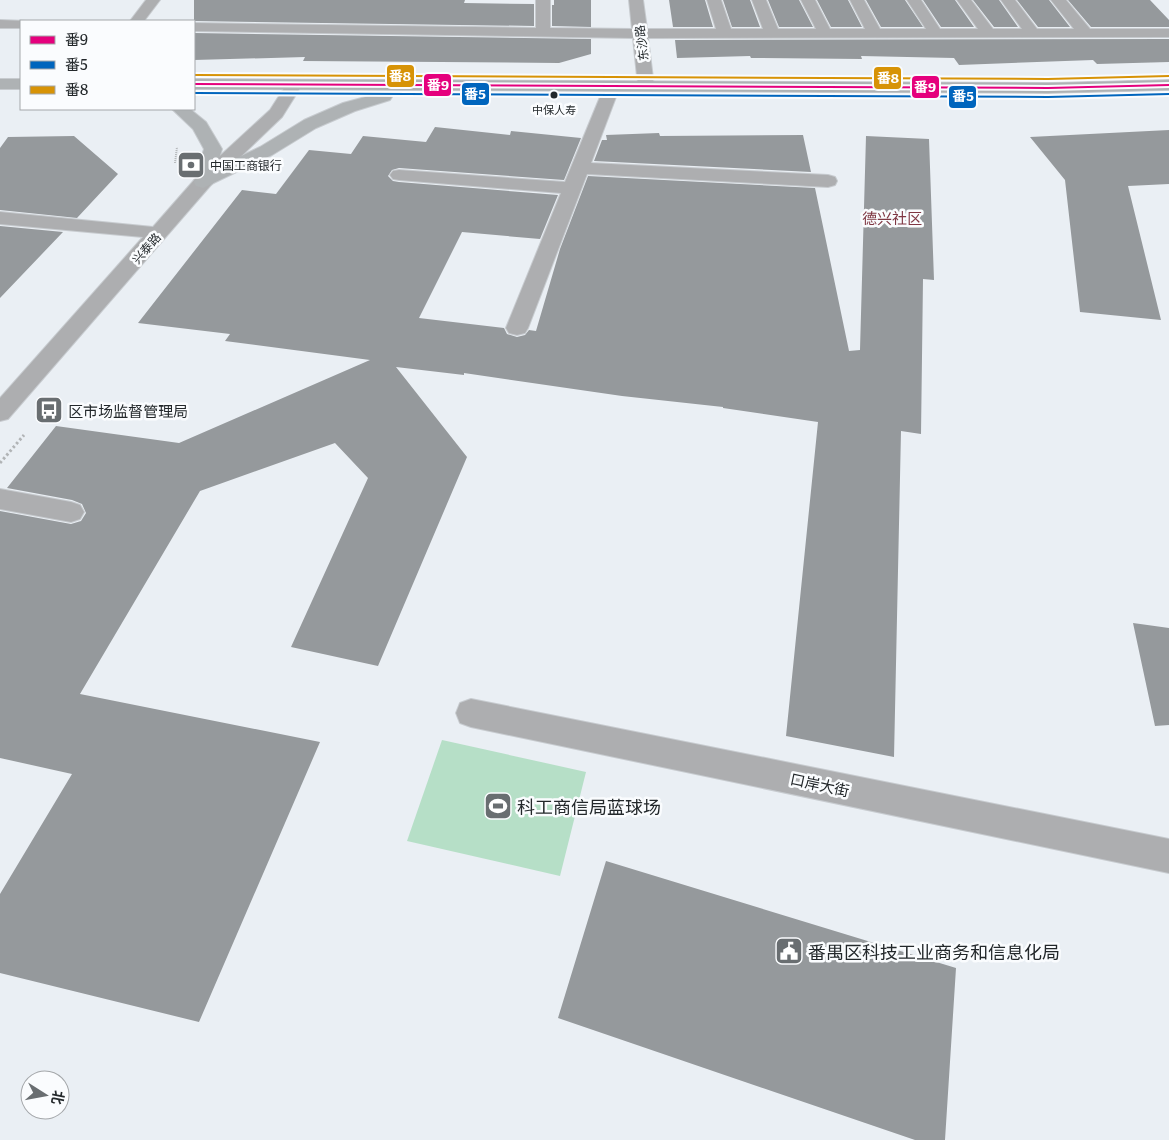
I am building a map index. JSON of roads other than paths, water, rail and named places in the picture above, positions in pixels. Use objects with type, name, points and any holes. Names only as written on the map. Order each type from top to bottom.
[{"type":"main road","points":[[0,84],[20,84]]},
{"type":"main road","points":[[195,84],[384,97],[1169,97]]},
{"type":"main road","points":[[195,98],[291,91],[646,86],[1048,88],[1169,86]]},
{"type":"main road","points":[[0,97],[20,97]]},
{"type":"main road","points":[[203,182],[266,151],[310,124],[350,107],[384,97]]},
{"type":"main road","points":[[181,110],[200,126],[213,149],[203,182]]},
{"type":"street","points":[[138,20],[153,0]]},
{"type":"street","points":[[543,32],[544,0]]},
{"type":"street","name":"东沙路","points":[[636,0],[646,86]]},
{"type":"street","points":[[714,0],[725,34]]},
{"type":"street","points":[[759,0],[772,33]]},
{"type":"street","points":[[808,0],[825,33]]},
{"type":"street","points":[[857,0],[875,33]]},
{"type":"street","points":[[914,0],[935,32]]},
{"type":"street","points":[[964,0],[988,32]]},
{"type":"street","points":[[1008,0],[1032,32]]},
{"type":"street","points":[[1058,0],[1084,32]]},
{"type":"street","points":[[0,24],[20,24]]},
{"type":"street","points":[[195,27],[640,34],[1169,33]]},
{"type":"street","name":"兴泰路","points":[[0,414],[203,182],[276,113],[291,91]]},
{"type":"street","points":[[517,328],[582,168],[608,97]]},
{"type":"street","points":[[582,168],[828,181]]},
{"type":"street","points":[[399,175],[574,188]]},
{"type":"street","points":[[0,218],[159,233]]},
{"type":"street","points":[[0,499],[71,512]]},
{"type":"street","name":"口岸大街","points":[[471,712],[1169,856]]},
{"type":"place","name":"中保人寿","points":[[554,95]]},
{"type":"place","name":"中国工商银行","points":[[191,165]]},
{"type":"place","name":"区市场监督管理局","points":[[49,410]]},
{"type":"place","name":"科工商信局蓝球场","points":[[498,806]]},
{"type":"place","name":"番禺区科技工业商务和信息化局","points":[[789,951]]},
{"type":"district","name":"德兴社区","points":[[892,217]]}]
